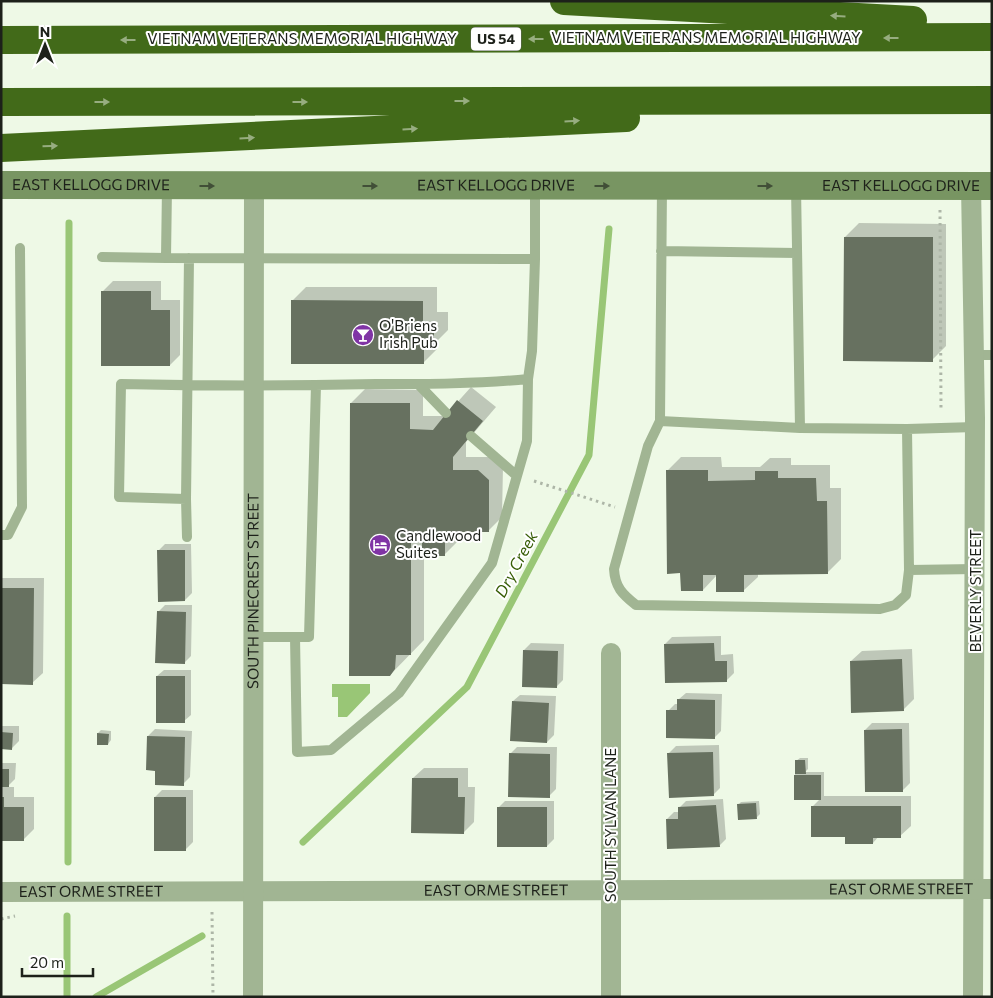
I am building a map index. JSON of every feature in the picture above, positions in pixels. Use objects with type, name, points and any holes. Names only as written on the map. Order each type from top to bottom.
[{"type":"highway","points":[[564,1],[992,25]]},
{"type":"highway","name":"VIETNAM VETERANS MEMORIAL HIGHWAY","points":[[1,40],[992,38]]},
{"type":"highway","points":[[1,102],[990,100]]},
{"type":"highway","points":[[1,148],[990,100]]},
{"type":"main road","name":"EAST KELLOGG DRIVE","points":[[1,185],[981,186]]},
{"type":"street","name":"SOUTH PINECREST STREET","points":[[254,186],[254,997]]},
{"type":"street","name":"BEVERLY STREET","points":[[973,997],[983,889],[976,569],[976,427],[983,355],[981,186]]},
{"type":"street","name":"SOUTH SYLVAN LANE","points":[[611,653],[611,997]]},
{"type":"street","name":"EAST ORME STREET","points":[[1,892],[218,893],[254,890],[983,889]]},
{"type":"lane","points":[[166,258],[167,186]]},
{"type":"lane","points":[[295,637],[297,752],[331,750],[400,693],[492,563],[527,441],[528,379],[532,351],[535,259],[535,186]]},
{"type":"lane","points":[[662,186],[660,420],[648,446],[614,569],[615,583],[622,595],[636,605],[880,609],[895,606],[906,595],[909,570],[907,429]]},
{"type":"lane","points":[[796,186],[800,428]]},
{"type":"lane","points":[[1,535],[8,535],[22,507],[20,248]]},
{"type":"lane","points":[[661,252],[797,254]]},
{"type":"lane","points":[[102,257],[535,259]]},
{"type":"lane","points":[[187,537],[189,258]]},
{"type":"lane","points":[[186,499],[119,497],[121,384],[254,386],[418,384],[497,382],[528,379]]},
{"type":"lane","points":[[418,384],[446,413]]},
{"type":"lane","points":[[254,637],[309,637],[316,385]]},
{"type":"lane","points":[[660,420],[800,428],[907,429],[976,427]]},
{"type":"lane","points":[[471,436],[517,476]]},
{"type":"lane","points":[[909,570],[976,569]]},
{"type":"path","points":[[940,209],[942,428]]},
{"type":"path","points":[[528,479],[615,507]]},
{"type":"path","points":[[202,911],[212,911],[214,997]]},
{"type":"path","points":[[1,919],[20,915]]},
{"type":"shaded area","points":[[332,684],[370,684],[370,693],[347,717],[338,717],[338,697],[332,697]]},
{"type":"building","points":[[844,237],[933,237],[933,362],[843,361]]},
{"type":"building","points":[[101,291],[151,291],[151,310],[170,310],[170,366],[101,366]]},
{"type":"building","name":"O'Briens Irish Pub","points":[[291,300],[423,301],[423,326],[434,326],[434,345],[424,345],[424,364],[291,364]]},
{"type":"building","name":"Candlewood Suites","points":[[457,400],[483,421],[453,457],[453,470],[478,470],[489,480],[489,532],[445,532],[445,556],[422,556],[422,534],[411,534],[411,655],[396,655],[395,669],[390,676],[349,676],[350,403],[410,403],[410,429],[433,430]]},
{"type":"building","points":[[666,470],[708,470],[708,481],[755,480],[755,471],[778,471],[778,478],[816,478],[817,501],[827,501],[828,574],[744,575],[744,592],[716,592],[716,575],[703,575],[703,591],[681,591],[680,573],[667,574]]},
{"type":"building","points":[[157,550],[185,550],[185,601],[158,602]]},
{"type":"building","points":[[1,588],[34,588],[33,685],[1,684]]},
{"type":"building","points":[[157,611],[186,612],[185,664],[155,663]]},
{"type":"building","points":[[714,643],[715,661],[727,661],[727,682],[665,683],[664,644]]},
{"type":"building","points":[[523,650],[558,651],[557,688],[522,687]]},
{"type":"building","points":[[902,659],[904,711],[851,713],[850,661]]},
{"type":"building","points":[[156,676],[185,676],[185,723],[156,723]]},
{"type":"building","points":[[677,699],[715,700],[715,739],[666,738],[666,710],[677,710]]},
{"type":"building","points":[[512,701],[549,703],[547,743],[510,741]]},
{"type":"building","points":[[902,729],[903,792],[865,792],[864,730]]},
{"type":"building","points":[[1,732],[13,733],[12,750],[1,749]]},
{"type":"building","points":[[97,733],[109,734],[108,745],[97,745]]},
{"type":"building","points":[[147,736],[185,737],[184,786],[155,785],[155,771],[146,770]]},
{"type":"building","points":[[713,752],[714,796],[669,798],[667,753]]},
{"type":"building","points":[[509,753],[550,754],[550,798],[508,797]]},
{"type":"building","points":[[795,760],[805,760],[806,774],[795,774]]},
{"type":"building","points":[[1,769],[9,769],[9,787],[1,787]]},
{"type":"building","points":[[794,775],[821,775],[821,800],[794,800]]},
{"type":"building","points":[[412,778],[458,778],[458,797],[465,797],[464,834],[411,833]]},
{"type":"building","points":[[1,797],[4,797],[4,807],[24,807],[24,841],[1,841]]},
{"type":"building","points":[[154,797],[186,797],[186,851],[154,851]]},
{"type":"building","points":[[756,803],[757,819],[738,820],[737,804]]},
{"type":"building","points":[[716,805],[720,847],[667,849],[666,819],[678,819],[678,807]]},
{"type":"building","points":[[811,806],[901,806],[901,838],[873,838],[873,844],[845,844],[845,837],[811,837]]},
{"type":"building","points":[[497,807],[547,807],[547,847],[497,847]]},
{"type":"waterway","points":[[68,862],[69,223]]},
{"type":"waterway","name":"Dry Creek","points":[[303,842],[467,687],[589,455],[609,229]]},
{"type":"waterway","points":[[67,916],[67,997]]},
{"type":"waterway","name":"Dry Creek","points":[[96,997],[202,936]]},
{"type":"place","name":"O'Briens Irish Pub","points":[[363,335]]},
{"type":"place","name":"Candlewood Suites","points":[[380,545]]}]
